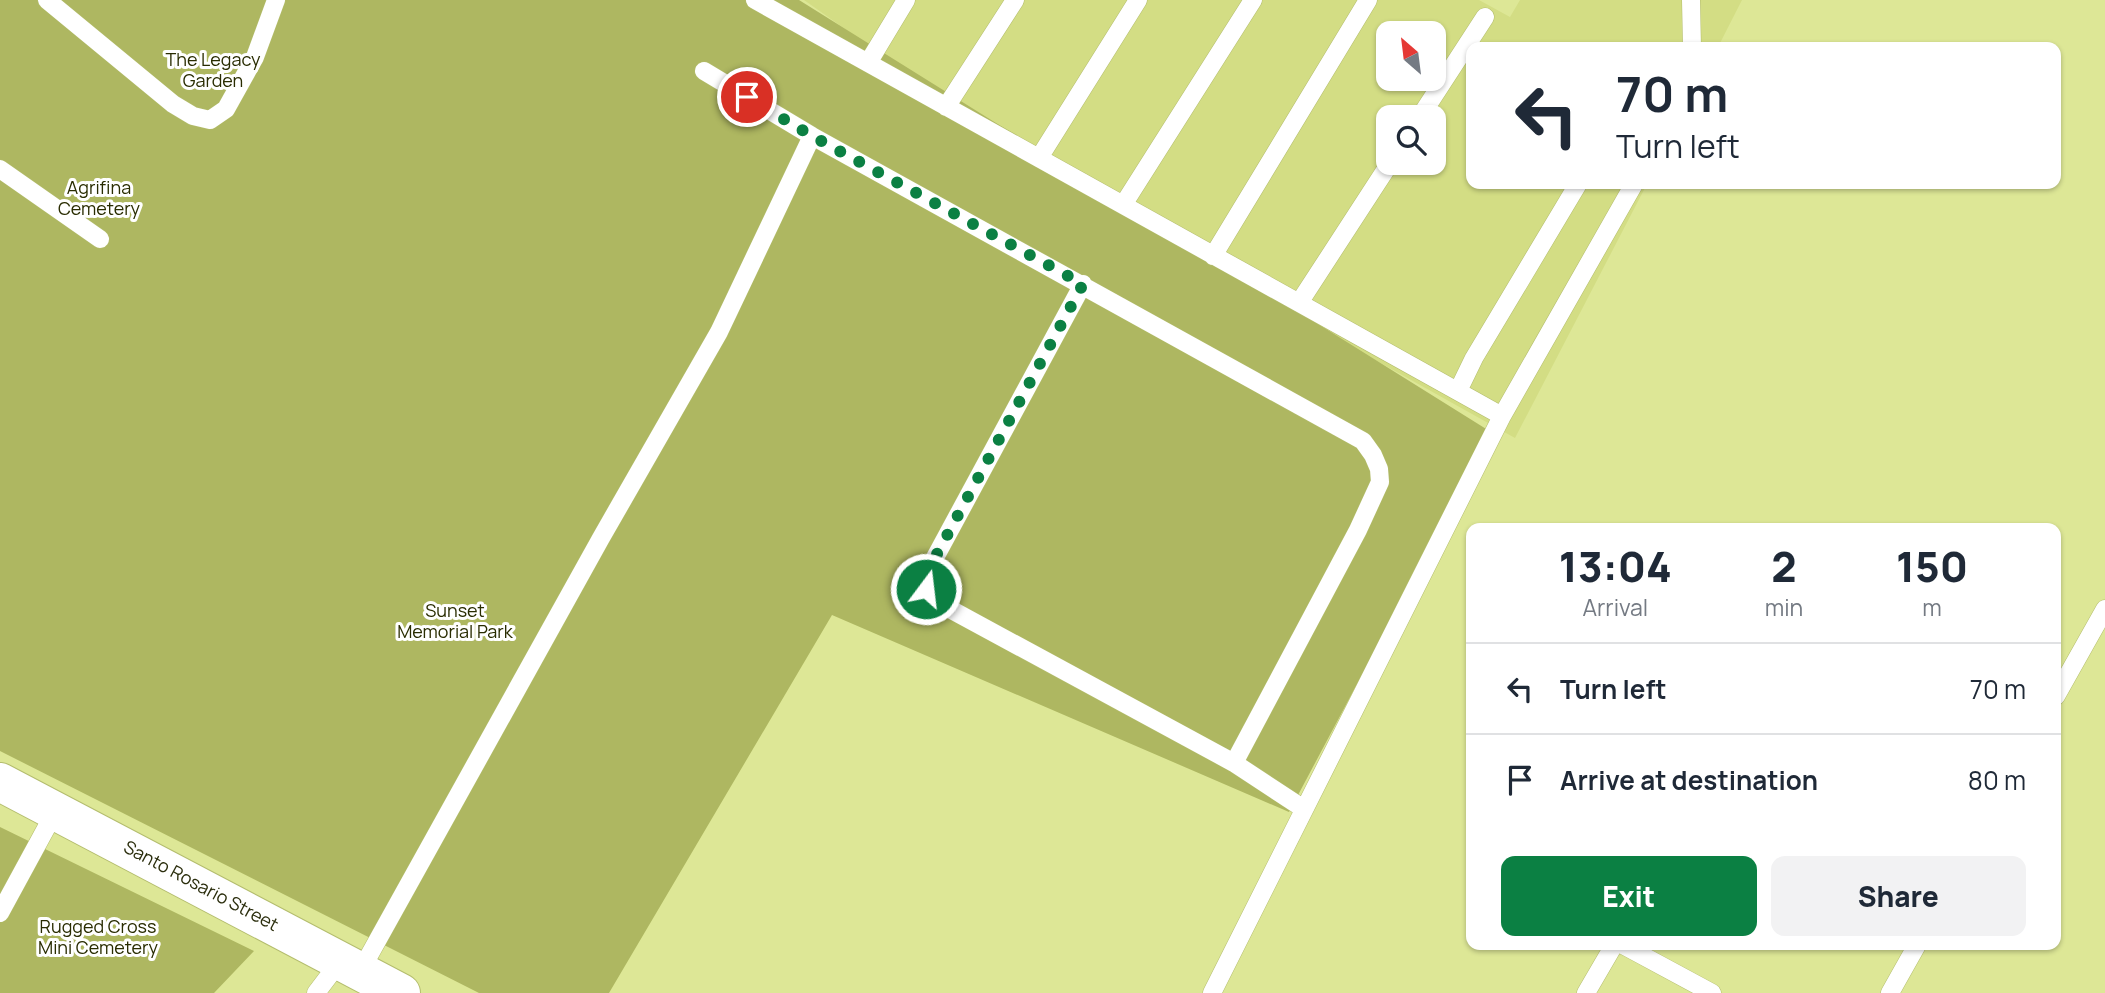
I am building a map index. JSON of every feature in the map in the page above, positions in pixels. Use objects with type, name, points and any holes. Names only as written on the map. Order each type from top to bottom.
[{"type":"main road","name":"Santo Rosario Street","points":[[0,782],[401,993]]},
{"type":"lane","points":[[47,0],[173,104],[193,116],[210,120],[226,109],[249,68],[276,0]]},
{"type":"lane","points":[[755,0],[1502,416]]},
{"type":"lane","points":[[867,63],[906,0]]},
{"type":"lane","points":[[946,107],[1015,0]]},
{"type":"lane","points":[[1039,158],[1138,0]]},
{"type":"lane","points":[[1123,205],[1253,0]]},
{"type":"lane","points":[[1213,256],[1368,0]]},
{"type":"lane","points":[[1691,0],[1692,42]]},
{"type":"lane","points":[[1469,42],[1485,17]]},
{"type":"lane","points":[[1428,105],[1466,46]]},
{"type":"lane","points":[[704,71],[812,136],[1363,441],[1379,469],[1380,482],[1358,530],[1234,763]]},
{"type":"lane","points":[[316,993],[351,965],[588,561],[719,332],[812,136]]},
{"type":"lane","points":[[0,169],[100,239]]},
{"type":"lane","points":[[1299,303],[1382,175]]},
{"type":"lane","points":[[1458,391],[1474,358],[1575,189]]},
{"type":"lane","points":[[1212,993],[1502,416],[1631,189]]},
{"type":"lane","points":[[1083,284],[931,565],[926,589],[948,608],[1234,763],[1304,809]]},
{"type":"lane","points":[[2061,687],[2105,609]]},
{"type":"lane","points":[[0,913],[56,810]]},
{"type":"lane","points":[[1586,993],[1611,950]]},
{"type":"lane","points":[[1632,950],[1712,993]]},
{"type":"lane","points":[[1890,993],[1914,950]]},
{"type":"shaded area","points":[[804,0],[1479,0],[1510,17],[1520,0],[1742,0],[1721,42],[1466,42],[1466,189],[1644,189],[1515,438],[1083,197]]},
{"type":"green space","name":"Sunset Memorial Park","points":[[0,0],[799,0],[1491,432],[1289,812],[832,615],[609,993],[479,993],[0,751]]},
{"type":"green space","name":"Rugged Cross Mini Cemetery","points":[[0,827],[254,951],[214,993],[0,993]]},
{"type":"route","points":[[747,97],[812,136],[1083,284],[931,565],[926,589]]},
{"type":"park label","name":"The Legacy Garden","points":[[213,70]]},
{"type":"park label","name":"Agrifina Cemetery","points":[[99,198]]}]
